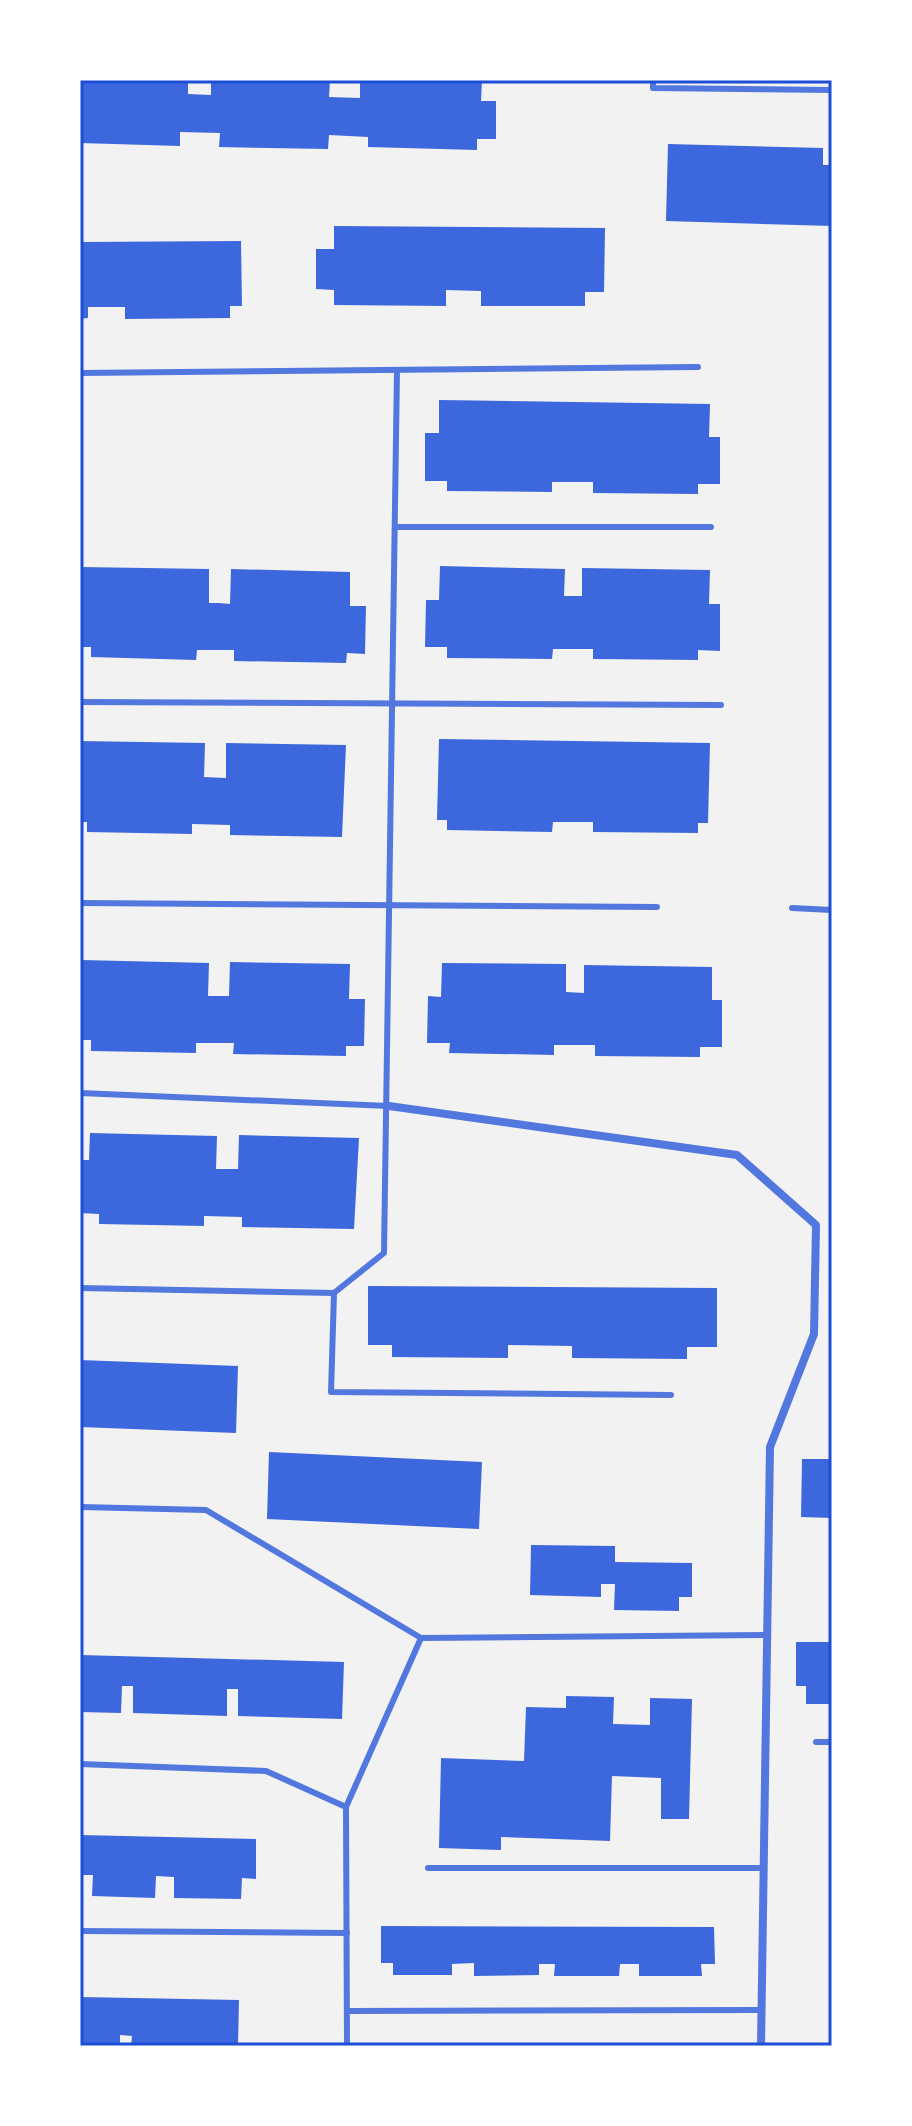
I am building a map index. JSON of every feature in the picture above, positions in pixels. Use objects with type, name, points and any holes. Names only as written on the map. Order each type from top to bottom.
[{"type":"street","points":[[389,1106],[737,1155],[816,1225],[814,1334],[770,1447],[761,2046]]},
{"type":"lane","points":[[653,80],[653,88],[832,90]]},
{"type":"lane","points":[[80,373],[698,367]]},
{"type":"lane","points":[[80,1288],[334,1293],[384,1253],[389,1106],[397,370]]},
{"type":"lane","points":[[395,527],[711,527]]},
{"type":"lane","points":[[80,702],[721,705]]},
{"type":"lane","points":[[80,903],[657,907]]},
{"type":"lane","points":[[792,908],[832,910]]},
{"type":"lane","points":[[80,1093],[389,1106]]},
{"type":"lane","points":[[334,1293],[331,1392],[671,1395]]},
{"type":"lane","points":[[80,1507],[206,1510],[421,1638],[767,1635]]},
{"type":"lane","points":[[347,2046],[346,1807],[421,1638]]},
{"type":"lane","points":[[816,1742],[832,1742]]},
{"type":"lane","points":[[80,1764],[266,1771],[346,1807]]},
{"type":"lane","points":[[428,1868],[763,1868]]},
{"type":"lane","points":[[80,1931],[347,1933]]},
{"type":"lane","points":[[347,2011],[761,2010]]},
{"type":"building","points":[[80,80],[188,80],[188,94],[211,95],[211,80],[330,80],[329,97],[360,98],[360,80],[482,80],[481,101],[496,101],[496,139],[477,139],[477,150],[368,147],[368,137],[329,135],[328,149],[219,147],[220,133],[180,132],[180,146],[80,143]]},
{"type":"building","points":[[668,144],[823,148],[823,165],[832,165],[832,226],[666,221]]},
{"type":"building","points":[[334,226],[605,228],[604,292],[585,292],[585,306],[481,306],[481,291],[446,290],[446,306],[334,305],[334,290],[316,289],[316,249],[334,249]]},
{"type":"building","points":[[241,241],[242,306],[230,306],[230,318],[125,319],[125,307],[88,307],[88,318],[80,319],[80,242]]},
{"type":"building","points":[[439,400],[710,404],[709,437],[720,437],[720,484],[698,484],[698,494],[593,493],[593,482],[552,482],[552,492],[447,491],[447,481],[425,481],[425,433],[439,433]]},
{"type":"building","points":[[440,566],[565,569],[564,596],[582,596],[582,568],[710,570],[709,604],[720,604],[720,651],[698,650],[698,660],[593,659],[593,649],[553,649],[552,659],[447,658],[447,647],[425,647],[426,600],[439,600]]},
{"type":"building","points":[[81,567],[209,569],[209,603],[230,604],[231,569],[350,572],[350,606],[366,606],[365,654],[347,653],[346,663],[234,661],[234,650],[197,650],[196,660],[91,657],[91,647],[80,647]]},
{"type":"building","points":[[439,739],[710,743],[708,823],[698,823],[698,833],[593,832],[593,822],[553,822],[552,832],[447,830],[447,820],[437,820]]},
{"type":"building","points":[[80,741],[205,743],[204,777],[226,778],[226,743],[346,745],[342,837],[230,835],[230,825],[192,824],[192,834],[87,832],[87,822],[80,822]]},
{"type":"building","points":[[81,960],[209,963],[208,996],[229,996],[230,962],[350,964],[349,999],[365,999],[364,1046],[346,1046],[346,1056],[233,1054],[234,1043],[196,1043],[196,1053],[91,1051],[91,1040],[80,1040]]},
{"type":"building","points":[[442,963],[566,964],[566,992],[584,993],[584,965],[712,967],[712,1000],[722,1000],[722,1047],[700,1047],[700,1057],[595,1056],[595,1045],[554,1045],[554,1055],[449,1053],[450,1043],[427,1043],[428,996],[441,997]]},
{"type":"building","points":[[90,1133],[217,1136],[216,1169],[238,1169],[239,1135],[359,1138],[354,1229],[242,1227],[242,1217],[204,1216],[204,1226],[99,1224],[99,1214],[80,1213],[80,1160],[89,1160]]},
{"type":"building","points":[[368,1286],[717,1288],[717,1347],[687,1347],[687,1359],[572,1358],[572,1346],[508,1345],[508,1358],[392,1357],[392,1345],[368,1345]]},
{"type":"building","points":[[80,1360],[238,1366],[236,1433],[80,1427]]},
{"type":"building","points":[[269,1452],[482,1462],[479,1529],[267,1519]]},
{"type":"building","points":[[802,1459],[832,1459],[832,1518],[801,1517]]},
{"type":"building","points":[[531,1545],[615,1546],[615,1562],[692,1563],[692,1597],[679,1597],[679,1611],[614,1610],[615,1584],[601,1584],[601,1597],[530,1595]]},
{"type":"building","points":[[796,1642],[832,1642],[832,1704],[806,1704],[806,1686],[796,1686]]},
{"type":"building","points":[[80,1655],[344,1662],[342,1719],[238,1716],[238,1689],[227,1689],[227,1716],[133,1713],[133,1686],[122,1686],[121,1713],[80,1712]]},
{"type":"building","points":[[566,1696],[614,1697],[613,1724],[650,1725],[650,1698],[692,1699],[689,1819],[661,1819],[661,1778],[612,1776],[610,1841],[501,1837],[501,1850],[439,1848],[441,1758],[524,1761],[526,1707],[566,1708]]},
{"type":"building","points":[[80,1835],[256,1839],[256,1879],[242,1878],[241,1899],[174,1898],[174,1877],[156,1876],[155,1898],[92,1896],[93,1875],[80,1875]]},
{"type":"building","points":[[381,1926],[714,1927],[715,1964],[701,1964],[702,1976],[639,1976],[639,1964],[620,1964],[619,1976],[554,1976],[555,1964],[539,1964],[539,1975],[474,1976],[474,1963],[452,1964],[452,1975],[393,1975],[393,1963],[381,1963]]},
{"type":"building","points":[[80,1997],[239,2000],[238,2046],[131,2046],[132,2036],[120,2035],[120,2046],[80,2046]]}]
